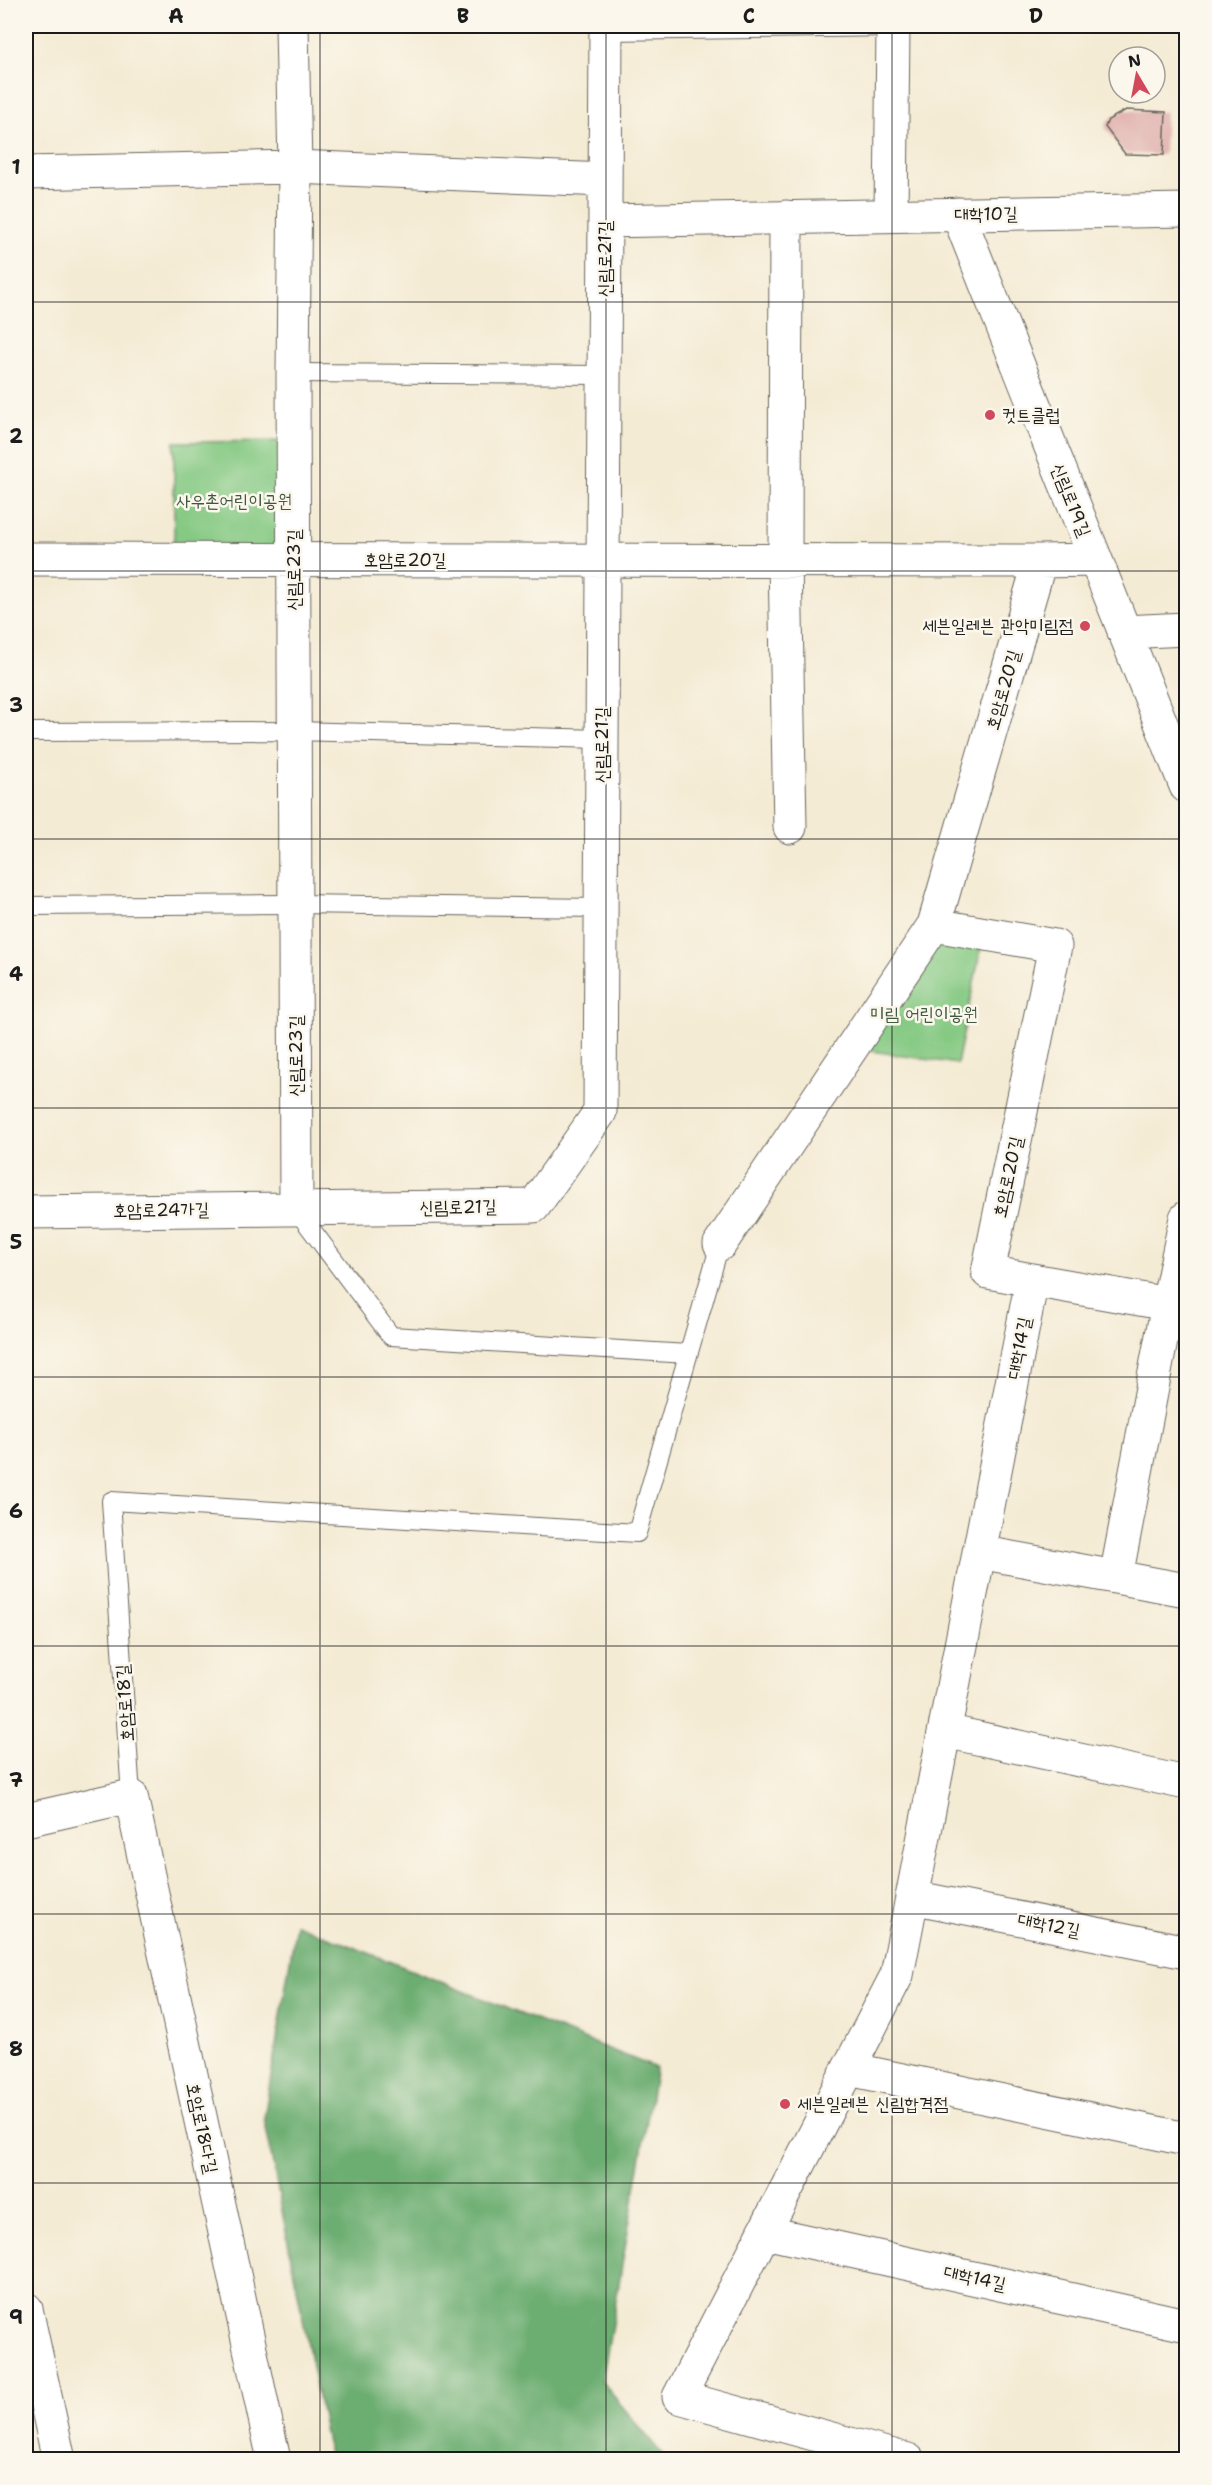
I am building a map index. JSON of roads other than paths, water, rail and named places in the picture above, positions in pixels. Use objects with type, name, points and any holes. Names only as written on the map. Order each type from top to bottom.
[{"type":"street","name":"신림로23길","points":[[292,26],[295,167],[293,373],[296,1209]]},
{"type":"street","points":[[891,215],[893,26]]},
{"type":"street","name":"신림로21길","points":[[296,1209],[534,1206],[600,1112],[606,28]]},
{"type":"street","points":[[26,173],[295,167],[605,180]]},
{"type":"street","name":"대학10길","points":[[605,221],[1186,210]]},
{"type":"street","name":"신림로19길","points":[[958,214],[1186,786]]},
{"type":"street","points":[[786,217],[785,561],[790,827]]},
{"type":"street","name":"호암로20길","points":[[26,559],[1040,561],[934,925],[720,1244]]},
{"type":"street","points":[[1040,561],[1095,560]]},
{"type":"street","points":[[1124,632],[1186,629]]},
{"type":"street","name":"호암로20길","points":[[934,925],[1055,946],[988,1272],[1032,1280]]},
{"type":"street","name":"호암로24가길","points":[[26,1212],[296,1209]]},
{"type":"street","points":[[1116,1577],[1186,1218]]},
{"type":"street","points":[[1032,1280],[1168,1304]]},
{"type":"street","name":"대학14길","points":[[908,2460],[679,2397],[897,1975],[1032,1280]]},
{"type":"street","points":[[979,1552],[1186,1590]]},
{"type":"street","points":[[945,1731],[1186,1783]]},
{"type":"street","points":[[26,1820],[131,1796]]},
{"type":"street","name":"호암로18다길","points":[[131,1796],[273,2460]]},
{"type":"street","name":"대학12길","points":[[912,1897],[1186,1952]]},
{"type":"street","points":[[849,2069],[1186,2139]]},
{"type":"street","name":"대학14길","points":[[764,2232],[1186,2325]]},
{"type":"street","points":[[26,2309],[59,2460]]},
{"type":"lane","points":[[606,28],[893,26]]},
{"type":"lane","points":[[293,373],[604,375]]},
{"type":"lane","points":[[26,732],[294,731],[602,739]]},
{"type":"lane","points":[[26,906],[295,904],[601,908]]},
{"type":"lane","points":[[296,1209],[391,1336],[688,1354],[720,1244]]},
{"type":"lane","name":"호암로18길","points":[[131,1796],[111,1501],[637,1533],[688,1354]]},
{"type":"place","name":"컷트클럽","points":[[990,415]]},
{"type":"place","name":"세븐일레븐 관악미림점","points":[[1085,626]]},
{"type":"place","name":"세븐일레븐 신림합격점","points":[[785,2104]]},
{"type":"park label","name":"사우촌어린이공원","points":[[234,501]]},
{"type":"park label","name":"미림 어린이공원","points":[[924,1014]]}]
